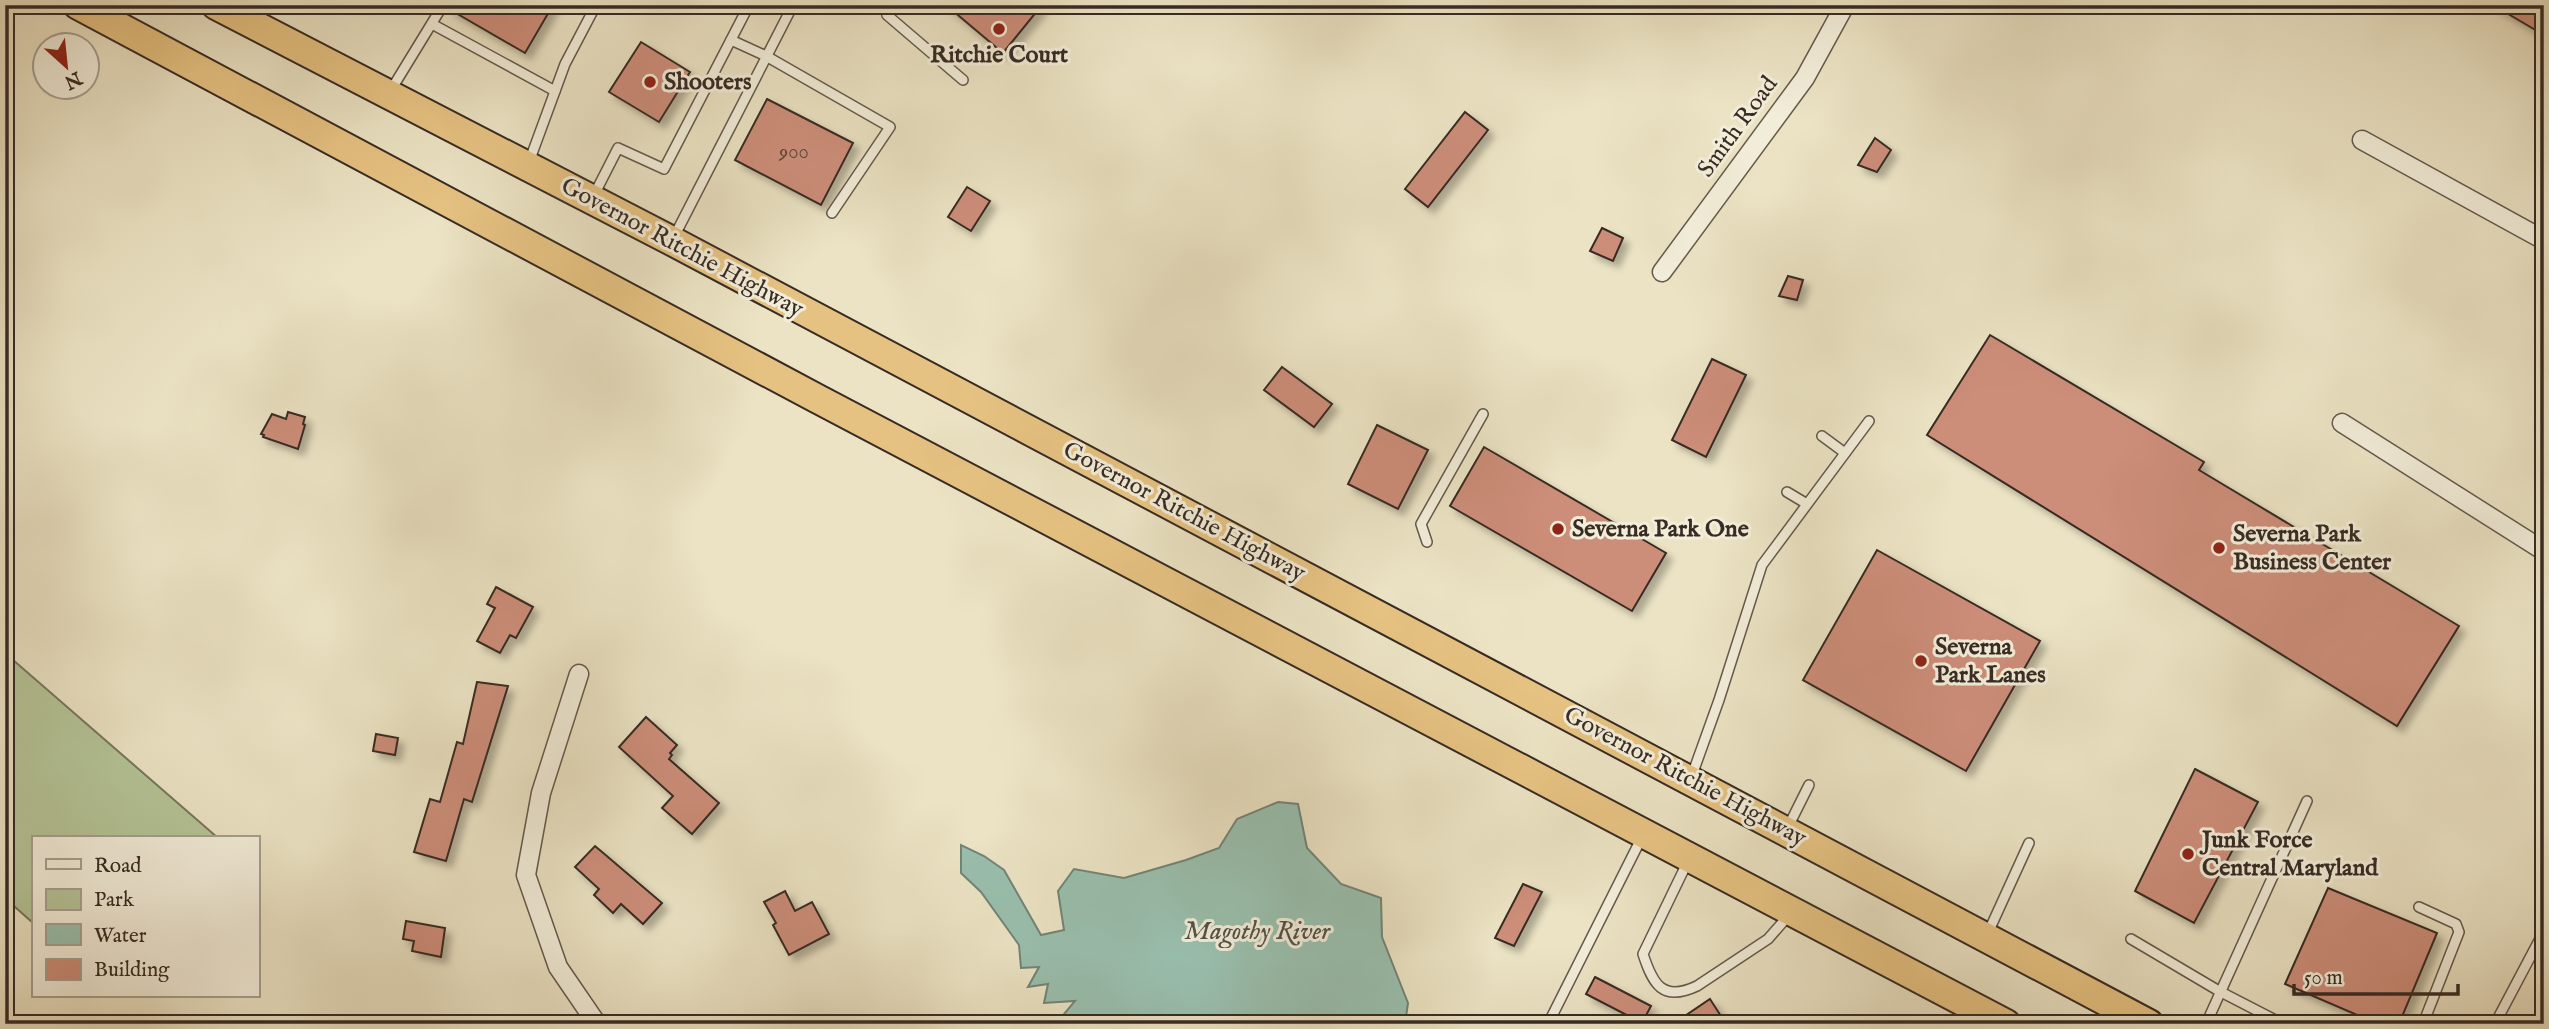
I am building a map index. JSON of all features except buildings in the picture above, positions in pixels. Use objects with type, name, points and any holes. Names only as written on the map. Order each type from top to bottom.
[{"type":"highway","points":[[78,5],[778,379],[1792,911],[1992,1020]]},
{"type":"highway","name":"Governor Ritchie Highway","points":[[216,5],[672,242],[2149,1024]]},
{"type":"street","name":"Smith Road","points":[[1662,272],[1805,78],[1845,5]]},
{"type":"street","points":[[2362,140],[2544,240]]},
{"type":"street","points":[[2342,424],[2544,551]]},
{"type":"street","points":[[579,674],[541,793],[526,875],[558,967],[597,1024]]},
{"type":"lane","points":[[388,95],[443,5]]},
{"type":"lane","points":[[527,167],[565,64],[596,5]]},
{"type":"lane","points":[[591,200],[618,148],[664,169],[749,5]]},
{"type":"lane","points":[[672,242],[793,5]]},
{"type":"lane","points":[[894,5],[887,15],[963,80]]},
{"type":"lane","points":[[432,24],[555,91]]},
{"type":"lane","points":[[731,40],[766,56],[890,127],[832,214]]},
{"type":"lane","points":[[1427,542],[1421,524],[1483,414]]},
{"type":"lane","points":[[1690,779],[1719,700],[1762,565],[1869,421]]},
{"type":"lane","points":[[1822,436],[1845,453]]},
{"type":"lane","points":[[1787,492],[1807,504]]},
{"type":"lane","points":[[1786,830],[1809,785]]},
{"type":"lane","points":[[2206,1024],[2307,801]]},
{"type":"lane","points":[[1548,1024],[1644,834]]},
{"type":"lane","points":[[1986,937],[2029,843]]},
{"type":"lane","points":[[1690,858],[1643,954],[1649,973],[1667,992],[1673,994],[1698,986],[1768,939],[1792,911]]},
{"type":"lane","points":[[2419,907],[2456,924],[2459,932],[2423,1024]]},
{"type":"lane","points":[[2510,1024],[2498,1018],[2544,931]]},
{"type":"lane","points":[[2131,939],[2219,992],[2283,1024]]},
{"type":"green space","points":[[5,653],[216,836],[32,836],[32,922],[5,898]]},
{"type":"water","name":"Magothy River","points":[[1278,802],[1298,804],[1307,848],[1341,884],[1381,898],[1382,937],[1408,1003],[1405,1024],[1081,1024],[1059,1020],[1075,1001],[1044,1003],[1048,984],[1028,987],[1039,967],[1021,968],[1019,945],[981,892],[961,873],[961,845],[1004,870],[1041,935],[1064,930],[1058,891],[1074,869],[1124,878],[1186,860],[1219,848],[1237,819]]},
{"type":"place","name":"Ritchie Court","points":[[999,29]]},
{"type":"place","name":"Shooters","points":[[650,82]]},
{"type":"place","name":"Severna Park One","points":[[1558,529]]},
{"type":"place","name":"Severna Park Business Center","points":[[2219,548]]},
{"type":"place","name":"Severna Park Lanes","points":[[1921,661]]},
{"type":"place","name":"Junk Force Central Maryland","points":[[2188,854]]}]
